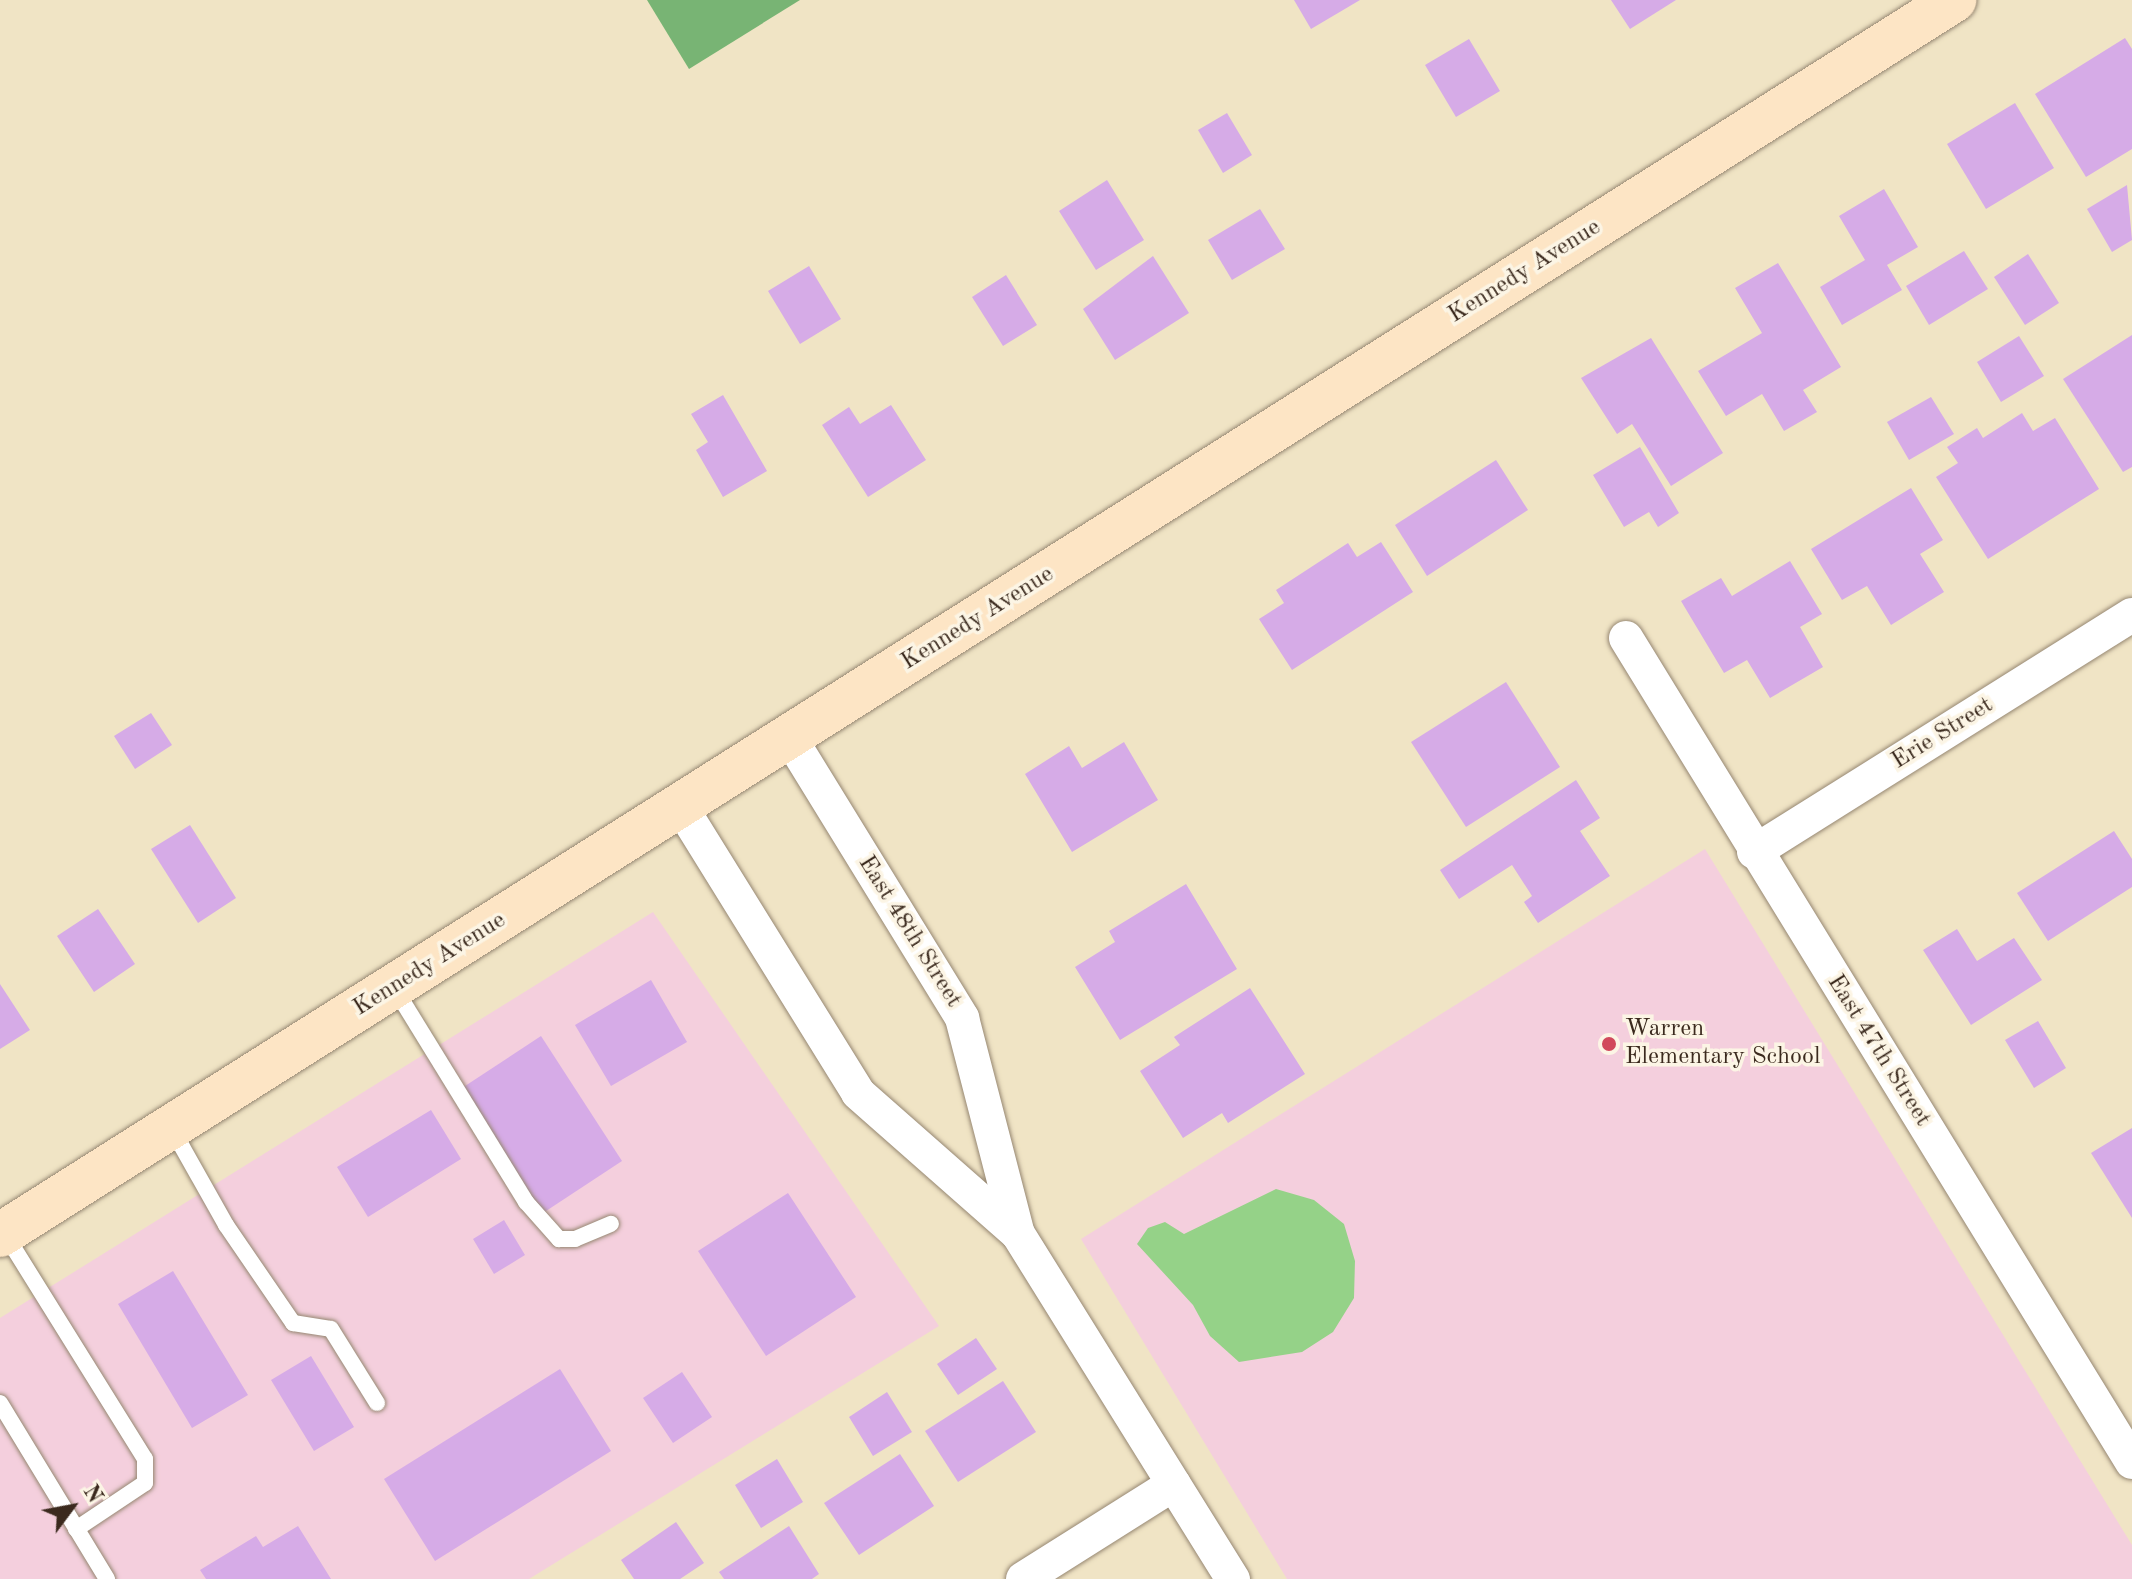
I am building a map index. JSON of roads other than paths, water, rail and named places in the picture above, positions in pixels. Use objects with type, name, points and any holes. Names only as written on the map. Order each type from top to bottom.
[{"type":"street","name":"Kennedy Avenue","points":[[2,1234],[1954,0]]},
{"type":"street","name":"Erie Street","points":[[1754,852],[2132,615]]},
{"type":"street","name":"East 47th Street","points":[[1626,638],[1754,852],[2132,1462]]},
{"type":"street","name":"East 48th Street","points":[[790,738],[962,1018],[1018,1234]]},
{"type":"street","name":"East 48th Street","points":[[681,807],[858,1093],[1018,1234],[1233,1579]]},
{"type":"street","points":[[1023,1579],[1174,1484]]},
{"type":"lane","points":[[394,988],[526,1202],[559,1239],[575,1239],[611,1224]]},
{"type":"lane","points":[[171,1127],[226,1225],[293,1323],[331,1329],[377,1403]]},
{"type":"lane","points":[[2,1234],[145,1459],[145,1483],[76,1529]]},
{"type":"lane","points":[[0,1403],[107,1579]]},
{"type":"place","name":"Warren Elementary School","points":[[1609,1044]]}]
